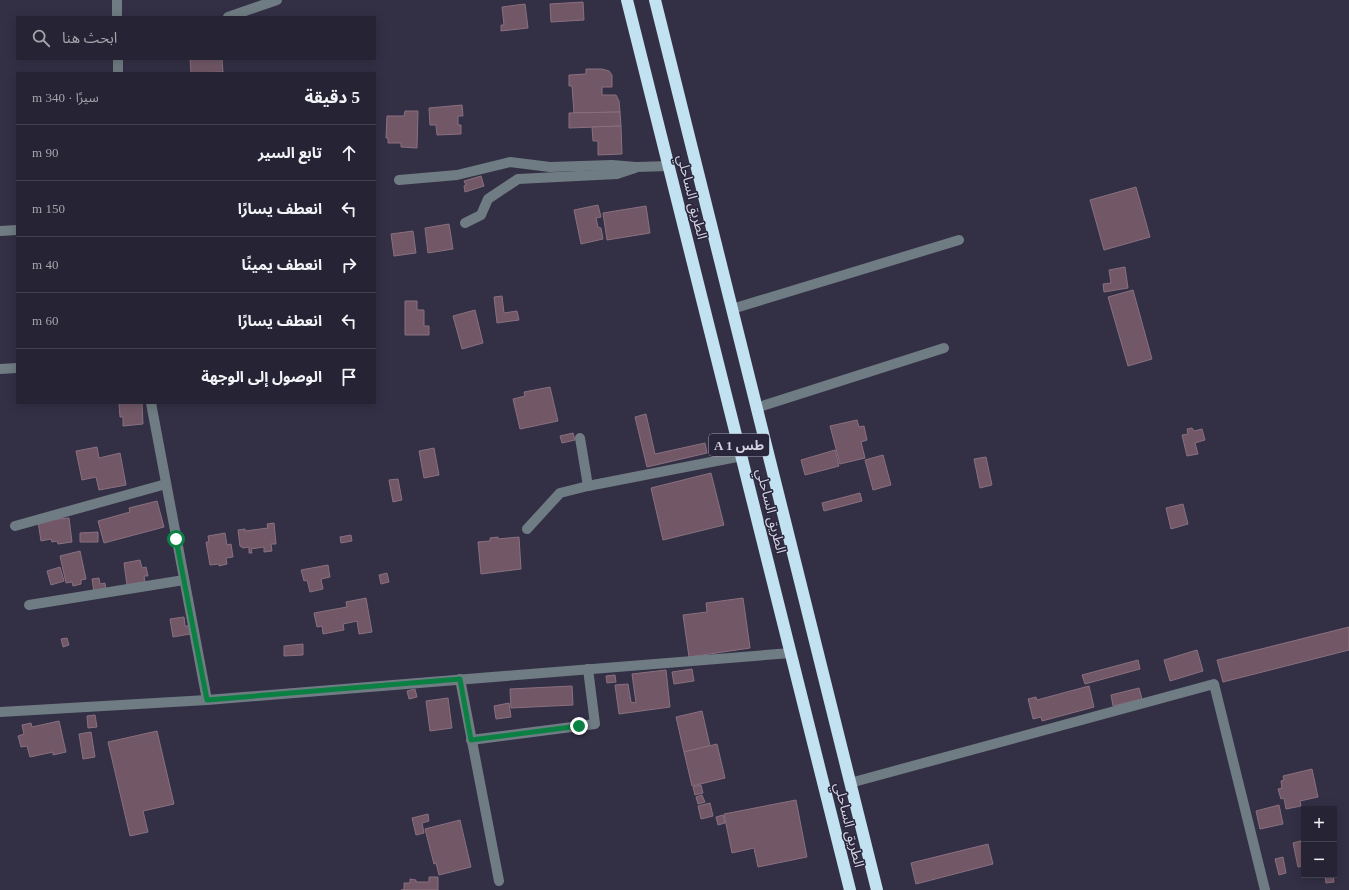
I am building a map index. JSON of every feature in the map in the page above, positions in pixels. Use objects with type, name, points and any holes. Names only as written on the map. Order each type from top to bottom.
[{"type":"highway","name":"الطريق الساحلي","points":[[627,0],[850,890]]},
{"type":"highway","name":"الطريق الساحلي","points":[[655,0],[877,890]]},
{"type":"street","points":[[117,0],[117,16]]},
{"type":"street","points":[[231,16],[276,0]]},
{"type":"street","points":[[118,60],[118,72]]},
{"type":"street","points":[[399,180],[458,175],[510,162],[550,167],[612,165],[636,167],[669,166]]},
{"type":"street","points":[[465,223],[481,215],[488,199],[518,179],[617,174],[636,167]]},
{"type":"street","points":[[0,231],[16,230]]},
{"type":"street","points":[[732,309],[960,240]]},
{"type":"street","points":[[756,408],[944,348]]},
{"type":"street","points":[[0,369],[16,368]]},
{"type":"street","points":[[151,404],[207,700]]},
{"type":"street","points":[[580,438],[588,486]]},
{"type":"street","points":[[527,529],[560,493],[588,486],[742,456]]},
{"type":"street","points":[[15,526],[166,484]]},
{"type":"street","points":[[29,605],[184,580]]},
{"type":"street","points":[[0,712],[207,700],[791,653]]},
{"type":"street","points":[[471,740],[595,724],[588,669]]},
{"type":"street","points":[[460,679],[499,881]]},
{"type":"street","points":[[850,783],[1214,684],[1265,890]]},
{"type":"building","points":[[583,2],[584,20],[551,22],[550,4]]},
{"type":"building","points":[[525,4],[528,28],[501,31],[501,25],[504,25],[502,7]]},
{"type":"building","points":[[190,60],[222,60],[223,72],[191,72]]},
{"type":"building","points":[[586,69],[602,69],[609,71],[612,75],[612,87],[602,87],[602,95],[616,95],[619,101],[620,112],[574,113],[572,86],[569,86],[569,75],[586,74]]},
{"type":"building","points":[[462,105],[463,116],[458,116],[458,125],[461,125],[461,134],[437,135],[436,125],[430,125],[429,108]]},
{"type":"building","points":[[405,111],[418,111],[417,148],[401,147],[401,143],[388,143],[388,138],[386,138],[387,116],[404,116]]},
{"type":"building","points":[[620,112],[621,126],[569,128],[569,113]]},
{"type":"building","points":[[621,126],[622,154],[598,155],[598,141],[593,141],[592,127]]},
{"type":"building","points":[[481,176],[484,186],[465,192],[464,186],[466,185],[464,181]]},
{"type":"building","points":[[1136,187],[1150,237],[1104,250],[1090,200]]},
{"type":"building","points":[[598,205],[601,217],[596,218],[598,227],[601,228],[603,239],[581,244],[574,210]]},
{"type":"building","points":[[646,206],[650,233],[607,240],[603,213]]},
{"type":"building","points":[[449,224],[453,249],[428,253],[425,228]]},
{"type":"building","points":[[413,231],[416,253],[394,256],[391,234]]},
{"type":"building","points":[[1125,267],[1128,288],[1104,292],[1103,284],[1111,283],[1109,270]]},
{"type":"building","points":[[1133,290],[1152,359],[1128,366],[1108,297]]},
{"type":"building","points":[[502,296],[504,313],[517,311],[519,320],[497,323],[494,297]]},
{"type":"building","points":[[405,301],[417,301],[417,310],[424,310],[424,326],[429,326],[429,335],[405,335]]},
{"type":"building","points":[[475,310],[483,343],[462,349],[453,316]]},
{"type":"building","points":[[550,387],[558,421],[520,429],[513,399],[525,396],[524,392]]},
{"type":"building","points":[[119,404],[142,404],[143,424],[123,426],[123,417],[120,417]]},
{"type":"building","points":[[646,414],[655,454],[705,443],[707,453],[647,467],[635,417]]},
{"type":"building","points":[[857,420],[859,427],[864,426],[867,440],[861,442],[865,458],[840,464],[830,426]]},
{"type":"building","points":[[1192,428],[1194,431],[1202,429],[1205,440],[1195,443],[1198,454],[1187,456],[1182,435],[1188,434],[1187,429]]},
{"type":"building","points":[[573,433],[575,440],[562,443],[560,436]]},
{"type":"building","points":[[97,447],[99,458],[120,453],[126,485],[99,490],[96,477],[82,480],[76,451]]},
{"type":"building","points":[[434,448],[439,475],[424,478],[419,451]]},
{"type":"building","points":[[835,450],[839,466],[805,475],[801,460]]},
{"type":"building","points":[[883,455],[891,485],[873,490],[865,460]]},
{"type":"building","points":[[986,457],[992,485],[980,488],[974,459]]},
{"type":"building","points":[[711,473],[724,525],[663,540],[651,488]]},
{"type":"building","points":[[398,479],[402,500],[393,502],[389,480]]},
{"type":"building","points":[[860,493],[862,501],[824,511],[822,503]]},
{"type":"building","points":[[157,501],[164,527],[104,543],[98,521],[130,512],[129,508]]},
{"type":"building","points":[[1183,504],[1188,524],[1171,529],[1166,508]]},
{"type":"building","points":[[69,518],[72,542],[58,544],[57,541],[52,542],[51,539],[41,541],[38,521]]},
{"type":"building","points":[[274,523],[276,544],[271,544],[272,551],[264,552],[264,547],[251,549],[252,553],[249,553],[249,547],[243,548],[240,546],[238,530],[245,529],[245,531],[268,528],[267,524]]},
{"type":"building","points":[[98,532],[98,542],[80,542],[80,533]]},
{"type":"building","points":[[225,533],[227,545],[231,544],[233,557],[226,558],[227,564],[219,566],[219,564],[210,565],[206,542],[209,542],[208,536]]},
{"type":"building","points":[[351,535],[352,541],[341,543],[340,537]]},
{"type":"building","points":[[498,537],[498,539],[519,537],[521,569],[481,574],[478,542],[490,541],[490,538]]},
{"type":"building","points":[[80,551],[86,579],[81,580],[81,584],[73,586],[72,582],[66,583],[60,556]]},
{"type":"building","points":[[140,560],[142,568],[146,567],[148,576],[144,576],[145,582],[127,585],[124,563]]},
{"type":"building","points":[[328,565],[330,577],[321,579],[323,589],[310,592],[307,580],[304,581],[301,570]]},
{"type":"building","points":[[60,567],[64,581],[51,585],[47,571]]},
{"type":"building","points":[[387,573],[389,582],[381,584],[379,575]]},
{"type":"building","points":[[99,578],[100,584],[105,583],[106,590],[94,592],[92,579]]},
{"type":"building","points":[[366,598],[372,632],[359,634],[357,621],[343,624],[344,630],[323,634],[322,626],[317,627],[314,613],[347,607],[346,602]]},
{"type":"building","points":[[743,598],[750,648],[689,657],[683,615],[707,612],[706,603]]},
{"type":"building","points":[[184,617],[185,626],[189,626],[190,634],[173,637],[170,619]]},
{"type":"building","points":[[1349,627],[1349,650],[1223,682],[1217,660]]},
{"type":"building","points":[[67,638],[69,645],[63,647],[61,639]]},
{"type":"building","points":[[303,644],[303,655],[284,656],[284,646]]},
{"type":"building","points":[[1197,650],[1203,671],[1170,681],[1164,660]]},
{"type":"building","points":[[1138,660],[1140,669],[1085,684],[1082,675]]},
{"type":"building","points":[[692,669],[694,681],[674,684],[672,672]]},
{"type":"building","points":[[666,670],[670,707],[619,714],[615,685],[628,684],[631,702],[636,703],[632,674]]},
{"type":"building","points":[[615,675],[616,682],[607,683],[606,676]]},
{"type":"building","points":[[572,686],[573,705],[511,708],[510,689]]},
{"type":"building","points":[[1089,686],[1094,707],[1042,721],[1041,717],[1033,719],[1028,699],[1036,697],[1037,700]]},
{"type":"building","points":[[1139,688],[1142,699],[1113,706],[1111,695]]},
{"type":"building","points":[[415,689],[417,697],[409,699],[407,691]]},
{"type":"building","points":[[448,698],[452,728],[430,731],[426,701]]},
{"type":"building","points":[[509,703],[511,717],[496,719],[494,706]]},
{"type":"building","points":[[702,711],[710,746],[684,752],[676,717]]},
{"type":"building","points":[[95,715],[97,727],[88,728],[87,716]]},
{"type":"building","points":[[59,721],[66,752],[53,755],[53,752],[30,757],[27,746],[21,747],[18,736],[24,734],[22,725],[31,723],[32,727]]},
{"type":"building","points":[[157,731],[174,804],[143,811],[148,832],[130,836],[108,742]]},
{"type":"building","points":[[91,732],[95,757],[83,759],[79,734]]},
{"type":"building","points":[[717,744],[725,778],[692,786],[684,752]]},
{"type":"building","points":[[1312,769],[1318,797],[1300,801],[1301,806],[1286,809],[1284,798],[1281,799],[1278,789],[1282,788],[1281,781],[1284,780],[1283,776]]},
{"type":"building","points":[[701,785],[703,793],[695,795],[693,787]]},
{"type":"building","points":[[702,795],[705,802],[698,804],[696,797]]},
{"type":"building","points":[[796,800],[807,857],[758,867],[754,848],[732,853],[724,814]]},
{"type":"building","points":[[710,803],[713,816],[701,819],[698,806]]},
{"type":"building","points":[[1279,805],[1283,824],[1260,829],[1256,811]]},
{"type":"building","points":[[428,814],[429,821],[422,823],[424,833],[416,835],[412,818]]},
{"type":"building","points":[[723,815],[725,823],[718,825],[716,817]]},
{"type":"building","points":[[460,820],[471,867],[439,875],[436,863],[434,864],[425,829]]},
{"type":"building","points":[[1301,841],[1301,866],[1298,867],[1293,843]]},
{"type":"building","points":[[988,844],[993,864],[916,884],[911,863]]},
{"type":"building","points":[[1283,857],[1286,873],[1279,875],[1275,859]]},
{"type":"building","points":[[429,877],[438,877],[438,890],[404,890],[404,883],[410,883],[410,879],[416,880],[416,882],[429,882]]},
{"type":"building","points":[[1325,878],[1333,878],[1334,882],[1326,883]]},
{"type":"route","points":[[176,539],[207,700],[460,679],[471,740],[579,726]]}]
